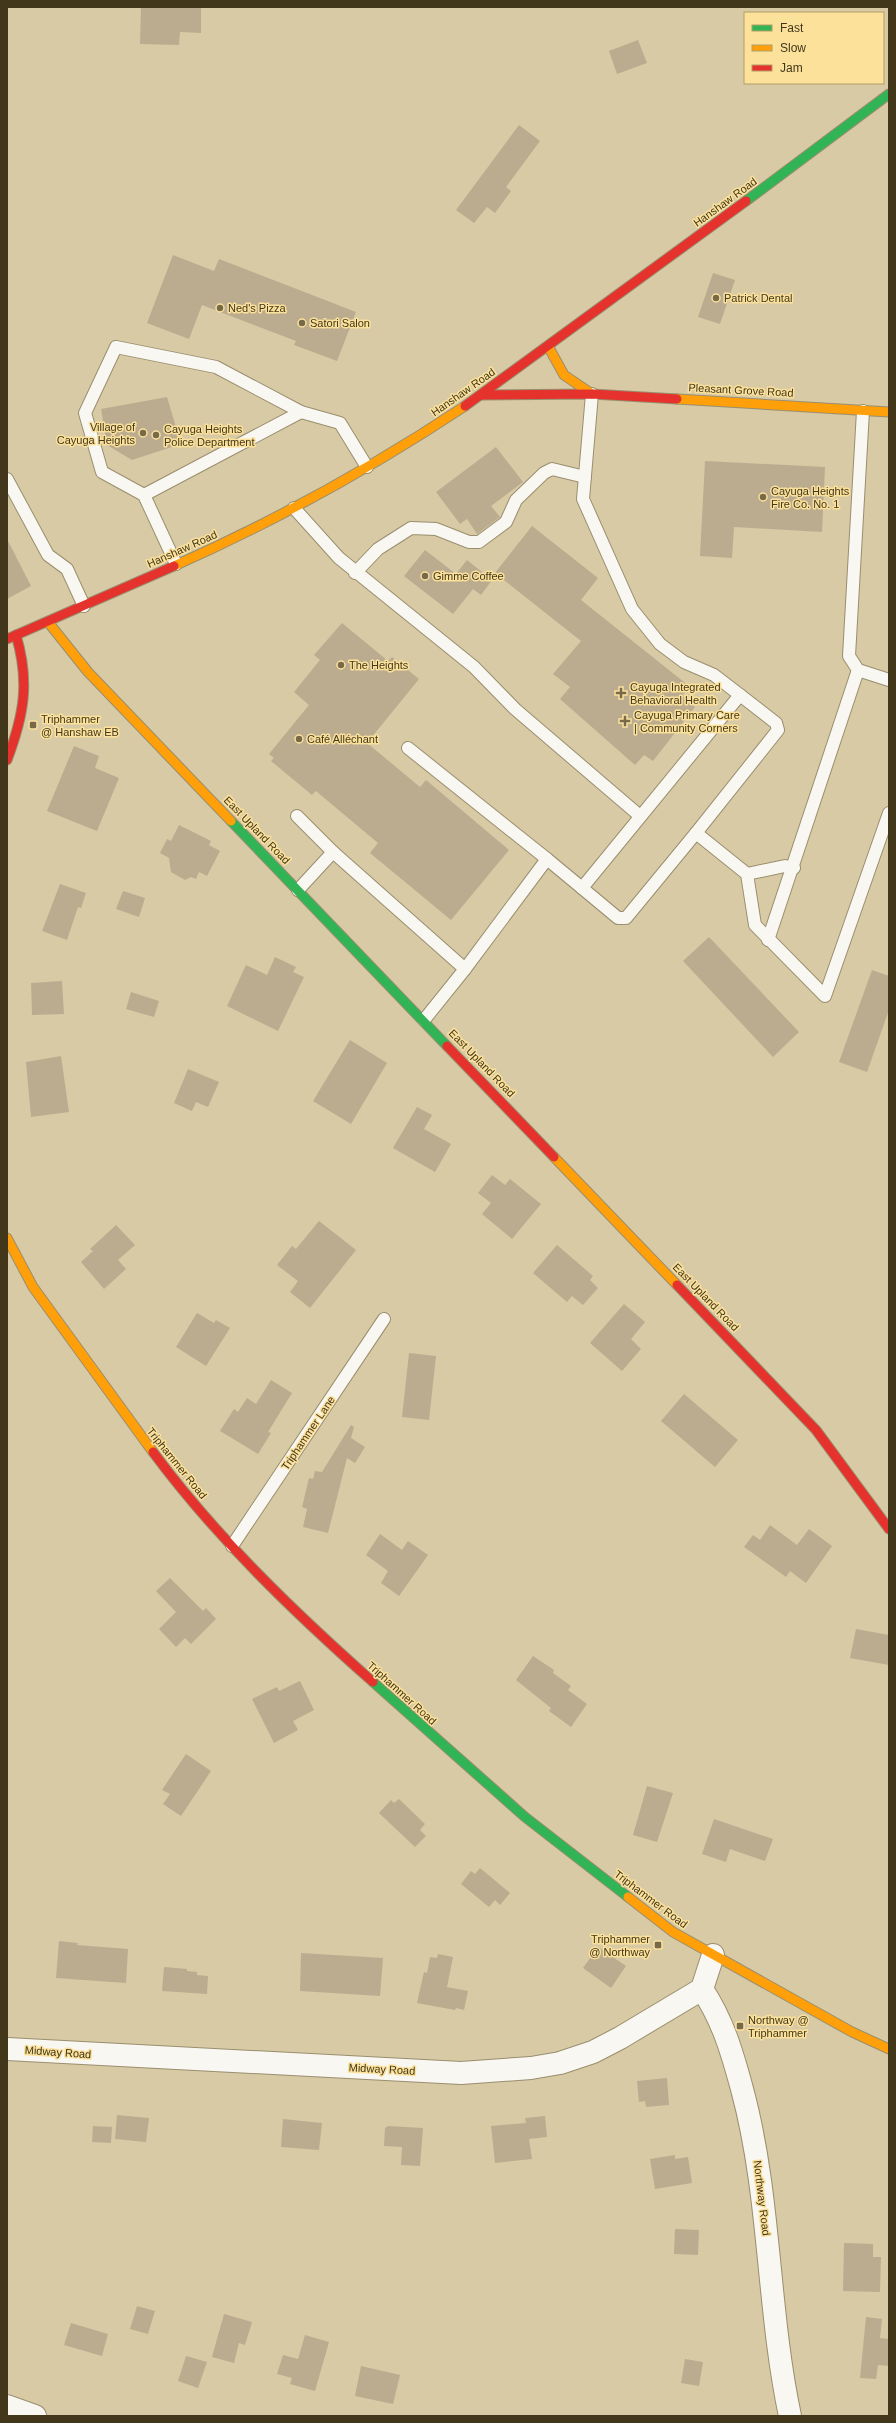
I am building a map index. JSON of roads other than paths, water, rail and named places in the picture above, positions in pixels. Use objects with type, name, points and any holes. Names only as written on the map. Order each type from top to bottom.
[{"type":"street","name":"Hanshaw Road","points":[[11,637],[212,549],[294,508],[406,445],[481,395],[833,138],[889,94]]},
{"type":"street","name":"Pleasant Grove Road","points":[[548,346],[555,363],[564,377],[592,394]]},
{"type":"street","name":"Pleasant Grove Road","points":[[481,395],[592,394],[889,412]]},
{"type":"street","name":"East Upland Road","points":[[48,622],[88,672],[424,1020],[816,1430],[889,1528]]},
{"type":"street","points":[[7,760],[22,719],[25,691],[22,651],[11,637]]},
{"type":"street","name":"Triphammer Road","points":[[7,1238],[33,1287],[103,1386],[172,1478],[232,1546],[339,1652],[525,1818],[673,1932],[852,2032],[889,2049]]},
{"type":"street","points":[[702,1989],[713,1955]]},
{"type":"street","name":"Midway Road","points":[[7,2049],[461,2073],[506,2071],[560,2063],[593,2052],[620,2038],[702,1989]]},
{"type":"street","name":"Northway Road","points":[[702,1989],[717,2012],[732,2050],[752,2126],[765,2215],[777,2339],[790,2416]]},
{"type":"street","points":[[7,2406],[35,2416]]},
{"type":"lane","points":[[176,564],[144,495],[102,472],[85,413],[116,347],[216,366],[301,412],[340,423],[367,468]]},
{"type":"lane","points":[[408,748],[618,918],[626,918],[778,730],[776,723],[714,675],[684,662],[660,644],[632,609],[583,499],[592,394]]},
{"type":"lane","points":[[863,411],[849,656],[858,670],[889,680]]},
{"type":"lane","points":[[144,495],[301,412]]},
{"type":"lane","points":[[355,573],[378,549],[411,528],[436,529],[469,542],[479,542],[506,522],[516,500],[544,473],[552,469],[585,478]]},
{"type":"lane","points":[[7,479],[48,555],[67,568],[84,606]]},
{"type":"lane","points":[[294,508],[339,558],[355,573],[474,667],[515,709],[640,816]]},
{"type":"lane","points":[[768,940],[794,868],[858,670]]},
{"type":"lane","points":[[582,888],[740,695]]},
{"type":"lane","points":[[696,833],[747,874],[755,925],[768,940],[825,996],[889,813]]},
{"type":"lane","points":[[297,816],[333,852],[465,969]]},
{"type":"lane","points":[[298,890],[333,852]]},
{"type":"lane","points":[[424,1020],[465,969],[547,859]]},
{"type":"lane","points":[[747,874],[785,866],[794,868]]},
{"type":"lane","name":"Triphammer Lane","points":[[232,1546],[384,1319]]},
{"type":"place","name":"Patrick Dental","points":[[716,298]]},
{"type":"place","name":"Ned's Pizza","points":[[220,308]]},
{"type":"place","name":"Satori Salon","points":[[302,323]]},
{"type":"place","name":"Village of Cayuga Heights","points":[[143,433]]},
{"type":"place","name":"Cayuga Heights Police Department","points":[[156,435]]},
{"type":"place","name":"Cayuga Heights Fire Co. No. 1","points":[[763,497]]},
{"type":"place","name":"Gimme Coffee","points":[[425,576]]},
{"type":"place","name":"The Heights","points":[[341,665]]},
{"type":"place","name":"Cayuga Integrated Behavioral Health","points":[[621,693]]},
{"type":"place","name":"Cayuga Primary Care | Community Corners","points":[[625,721]]},
{"type":"place","name":"Triphammer @ Hanshaw EB","points":[[33,725]]},
{"type":"place","name":"Café Alléchant","points":[[299,739]]},
{"type":"place","name":"Triphammer @ Northway","points":[[658,1945]]},
{"type":"place","name":"Northway @ Triphammer","points":[[740,2026]]}]
